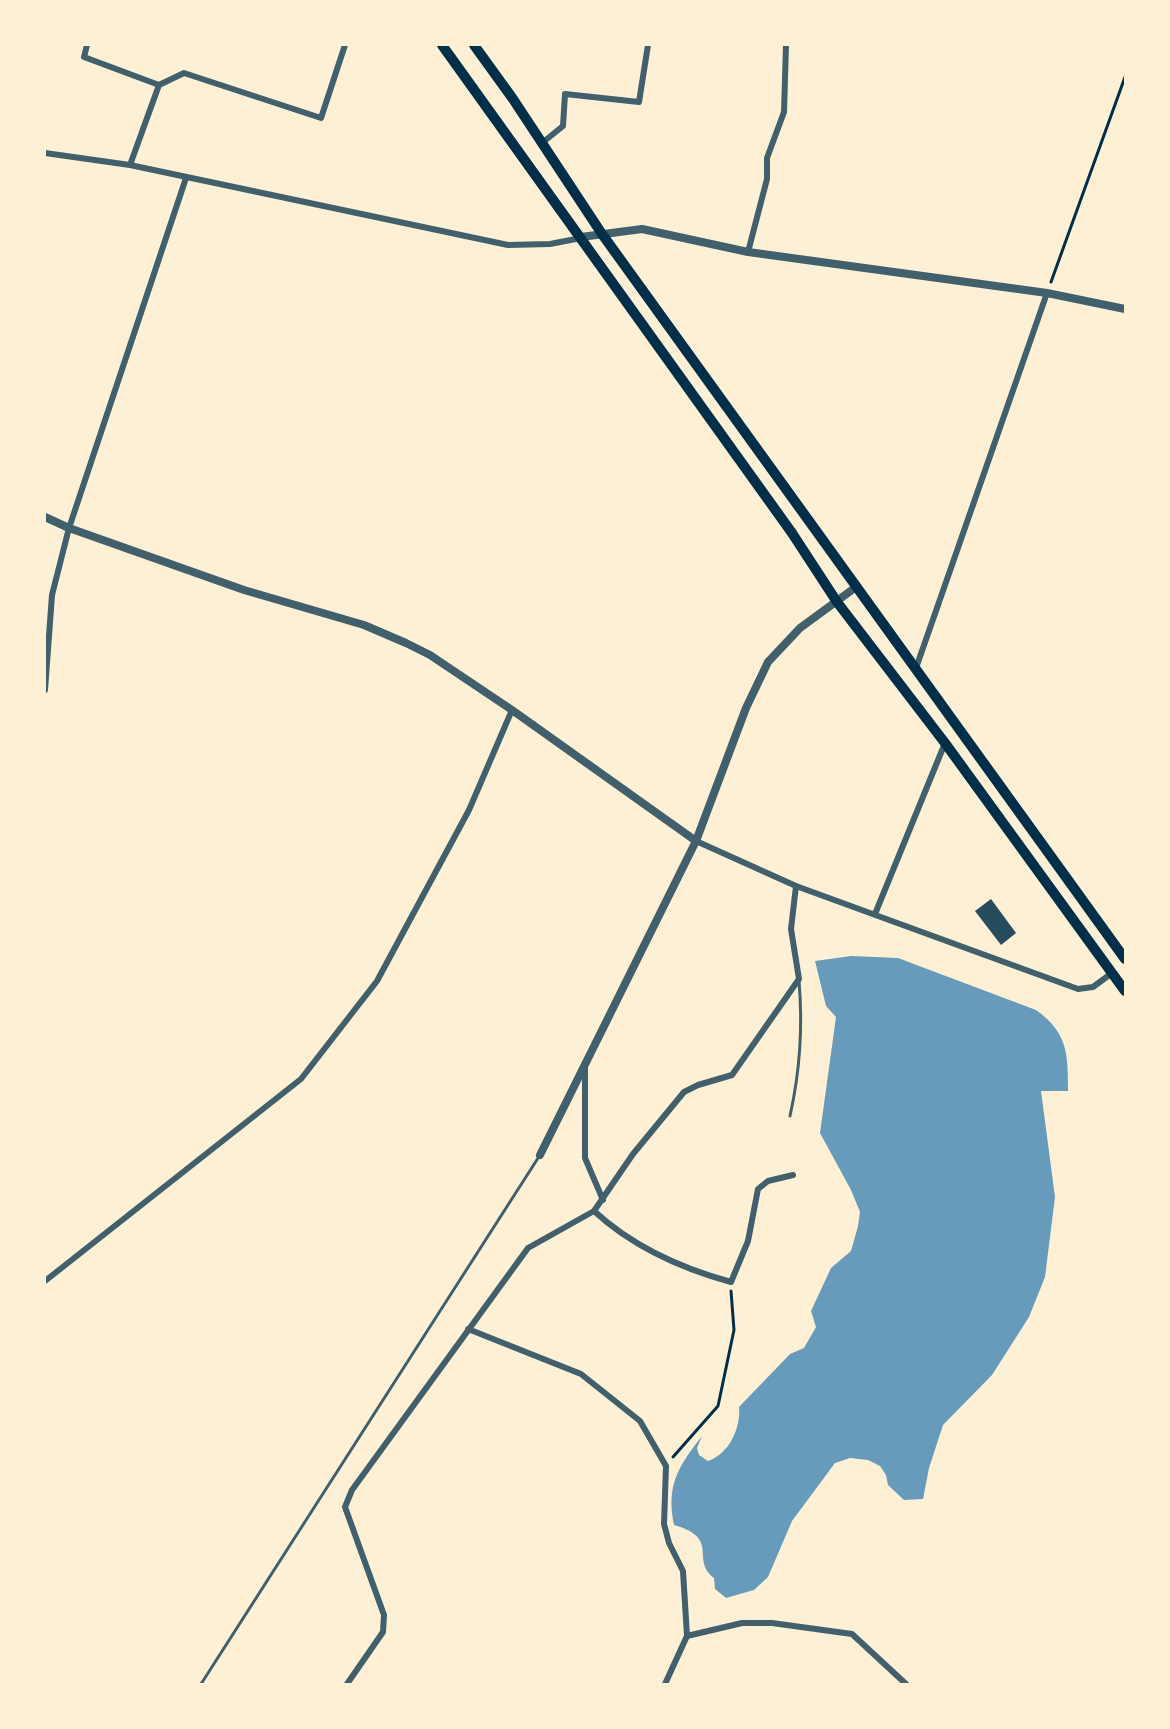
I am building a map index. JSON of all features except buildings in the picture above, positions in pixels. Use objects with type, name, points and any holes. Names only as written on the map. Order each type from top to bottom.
[{"type":"main road","points":[[442,45],[792,533],[837,602],[945,743],[1125,992]]},
{"type":"main road","points":[[474,45],[602,234],[1125,959]]},
{"type":"street","points":[[87,45],[84,57],[159,85]]},
{"type":"street","points":[[130,165],[159,85],[184,73],[321,118],[345,45]]},
{"type":"street","points":[[542,143],[562,126],[565,94],[639,102],[648,45]]},
{"type":"street","points":[[748,252],[767,179],[767,158],[784,112],[786,45]]},
{"type":"street","points":[[45,153],[130,165],[508,244],[550,244],[581,237],[642,229],[748,252],[1047,292],[1125,309]]},
{"type":"street","points":[[45,690],[52,595],[69,528],[186,178]]},
{"type":"street","points":[[915,670],[1047,292]]},
{"type":"street","points":[[45,517],[69,528],[244,590],[364,625],[430,655],[512,710],[696,841],[796,886],[1078,989],[1093,987],[1112,972]]},
{"type":"street","points":[[540,1155],[696,841],[746,708],[768,662],[800,628],[856,587]]},
{"type":"street","points":[[45,1281],[242,1129],[301,1079],[376,981],[469,810],[512,710]]},
{"type":"street","points":[[875,914],[945,743]]},
{"type":"street","points":[[347,1684],[383,1632],[384,1615],[345,1507],[352,1490],[528,1248],[594,1211],[633,1154],[684,1092],[698,1085],[732,1075],[799,979],[791,929],[796,886]]},
{"type":"street","points":[[585,1062],[585,1158],[603,1200]]},
{"type":"street","points":[[594,1211],[611,1227],[646,1250],[707,1276],[731,1282],[748,1242],[758,1189],[768,1181],[794,1175]]},
{"type":"street","points":[[468,1329],[581,1374],[640,1421],[666,1466],[664,1524],[669,1543],[683,1571],[687,1636],[665,1684]]},
{"type":"street","points":[[687,1636],[742,1623],[772,1623],[852,1634],[906,1684]]},
{"type":"lane","points":[[790,1116],[798,1081],[802,1015],[799,979]]},
{"type":"lane","points":[[201,1684],[540,1155]]},
{"type":"path","points":[[1047,292],[1125,77]]},
{"type":"path","points":[[666,1466],[718,1406],[735,1330],[731,1282]]},
{"type":"water","points":[[851,956],[898,958],[1036,1010],[1047,1019],[1060,1036],[1068,1066],[1068,1091],[1041,1091],[1055,1197],[1045,1277],[1029,1317],[992,1375],[943,1425],[929,1468],[923,1499],[904,1500],[888,1485],[886,1475],[880,1466],[868,1460],[850,1458],[835,1463],[792,1521],[768,1577],[754,1590],[726,1598],[715,1589],[714,1578],[704,1564],[703,1550],[697,1536],[674,1525],[673,1487],[680,1467],[702,1436],[697,1448],[699,1455],[708,1461],[722,1453],[736,1431],[739,1407],[790,1354],[804,1348],[816,1327],[811,1311],[831,1268],[851,1251],[860,1212],[851,1190],[820,1133],[836,1017],[826,1006],[815,961]]}]
